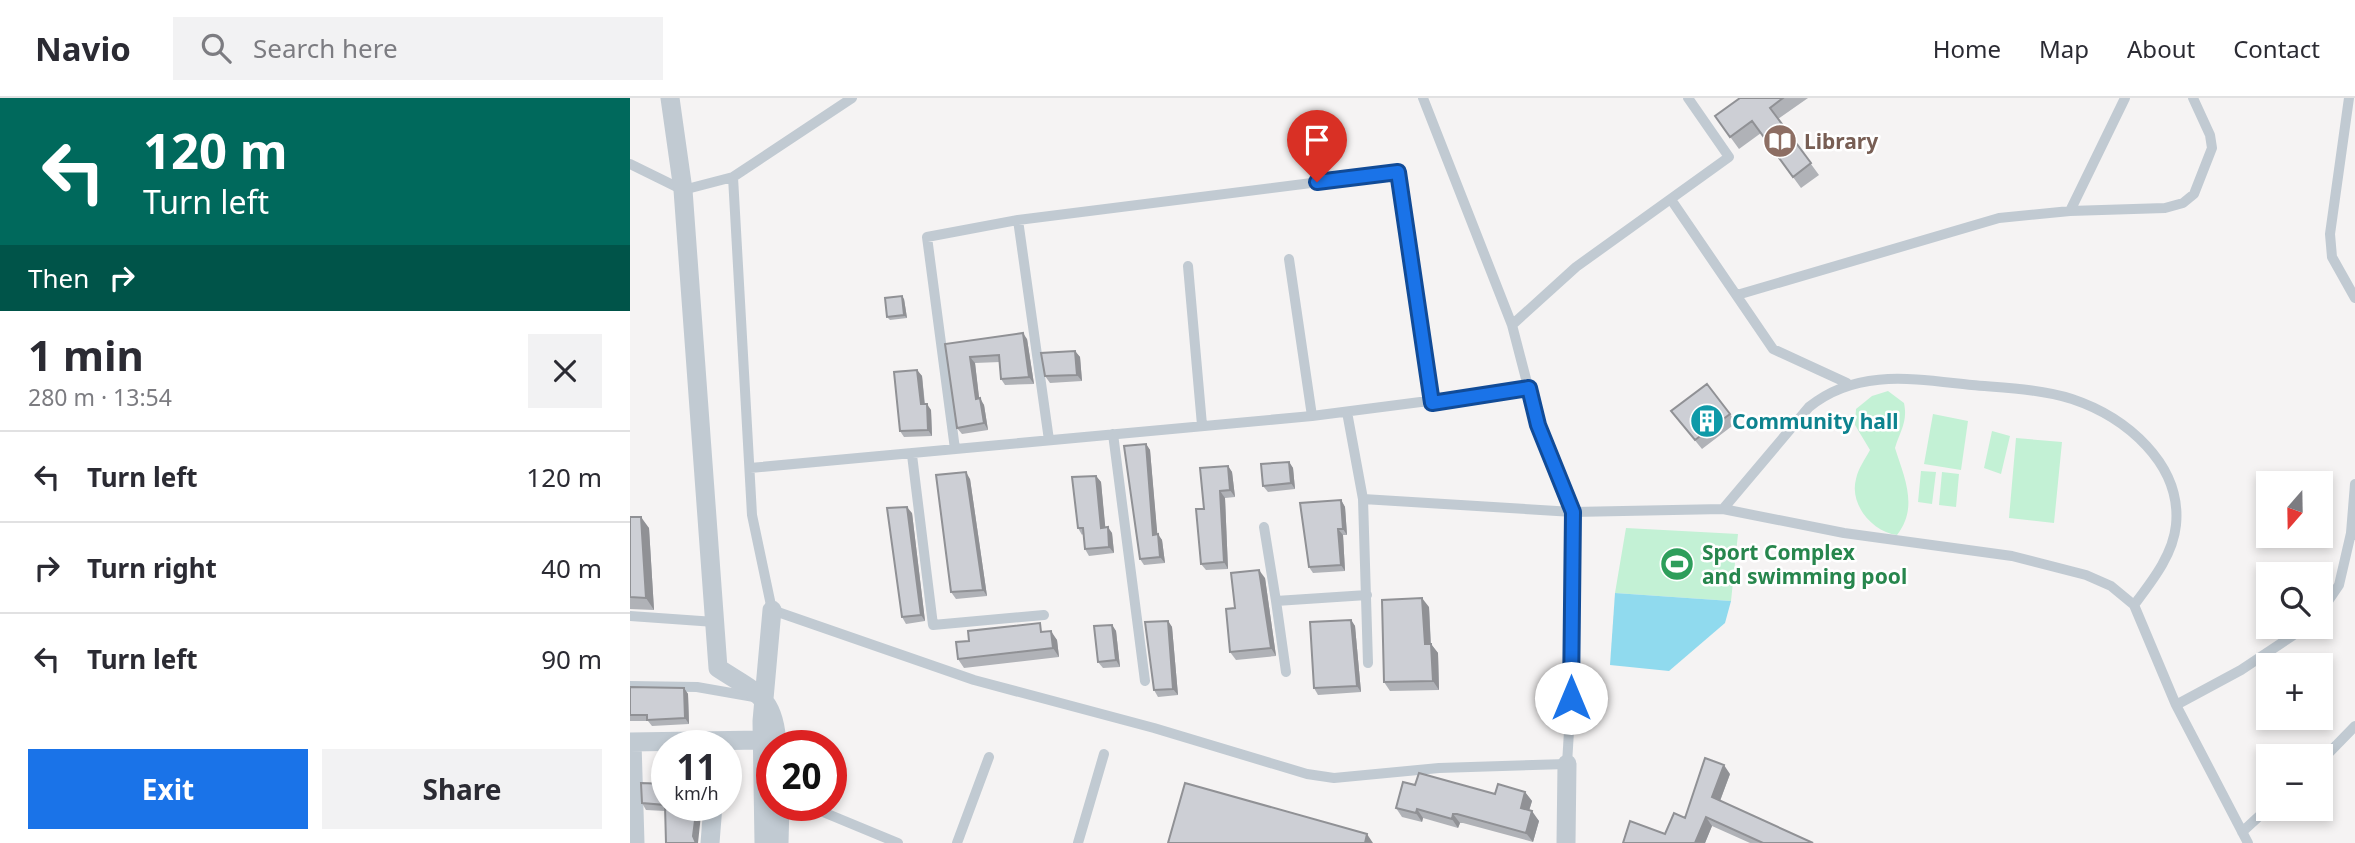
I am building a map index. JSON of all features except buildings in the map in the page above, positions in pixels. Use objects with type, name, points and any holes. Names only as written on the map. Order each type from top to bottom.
[{"type":"street","points":[[670,98],[683,190],[718,667],[765,699]]},
{"type":"street","points":[[769,730],[765,699],[772,610]]},
{"type":"street","points":[[635,843],[631,742],[651,742]]},
{"type":"street","points":[[1566,843],[1567,764]]},
{"type":"street","points":[[710,843],[712,821]]},
{"type":"street","points":[[764,843],[765,821]]},
{"type":"street","points":[[779,843],[780,821]]},
{"type":"lane","points":[[630,164],[683,190],[733,177],[852,98]]},
{"type":"lane","points":[[733,177],[752,515],[772,610],[974,680],[1154,728],[1307,774],[1334,778],[1426,769],[1567,764],[1571,698],[1573,512],[1538,425],[1512,325],[1423,98]]},
{"type":"lane","points":[[1512,325],[1576,267],[1672,201],[1729,157],[1688,98]]},
{"type":"lane","points":[[2070,211],[2125,98]]},
{"type":"lane","points":[[1737,295],[1974,224],[2070,211],[2165,208],[2183,202],[2194,194],[2212,148],[2210,135],[2193,98]]},
{"type":"lane","points":[[2349,98],[2330,234],[2332,257],[2355,298]]},
{"type":"lane","points":[[955,449],[927,237],[1018,220],[1398,172],[1432,403]]},
{"type":"lane","points":[[1672,201],[1773,349],[1847,383]]},
{"type":"lane","points":[[1018,220],[1049,440]]},
{"type":"lane","points":[[1289,258],[1312,416]]},
{"type":"lane","points":[[1188,265],[1202,425]]},
{"type":"lane","points":[[1723,509],[1809,407],[1825,394],[1847,383],[1879,379],[1924,380],[2040,391],[2073,400],[2110,416],[2142,441],[2165,468],[2175,498],[2176,526],[2169,550],[2155,577],[2134,604]]},
{"type":"lane","points":[[750,468],[1312,416],[1432,403],[1529,388]]},
{"type":"lane","points":[[1347,412],[1363,499],[1368,663]]},
{"type":"lane","points":[[1113,434],[1145,681]]},
{"type":"lane","points":[[912,455],[933,625],[1044,615]]},
{"type":"lane","points":[[2333,595],[2340,585],[2353,534],[2355,484]]},
{"type":"lane","points":[[1363,499],[1573,512],[1723,509],[1844,533],[2012,556],[2086,575],[2111,586],[2134,604],[2176,705],[2248,843]]},
{"type":"lane","points":[[1264,527],[1286,672]]},
{"type":"lane","points":[[1276,601],[1367,595]]},
{"type":"lane","points":[[630,616],[715,622]]},
{"type":"lane","points":[[2176,705],[2241,670],[2288,639]]},
{"type":"lane","points":[[630,686],[697,688],[765,699]]},
{"type":"lane","points":[[2333,749],[2355,726]]},
{"type":"lane","points":[[1078,843],[1104,754]]},
{"type":"lane","points":[[957,843],[989,757]]},
{"type":"lane","points":[[2242,832],[2256,819]]},
{"type":"lane","points":[[845,821],[898,843]]},
{"type":"green space","points":[[1888,391],[1904,403],[1905,410],[1895,448],[1908,492],[1908,503],[1904,524],[1897,535],[1879,529],[1865,516],[1856,498],[1855,489],[1858,472],[1870,450],[1855,425],[1856,409],[1872,396]]},
{"type":"green space","points":[[1933,414],[1968,421],[1961,470],[1924,464]]},
{"type":"green space","points":[[1992,431],[2010,436],[2001,474],[1984,468]]},
{"type":"green space","points":[[2016,438],[2062,442],[2054,523],[2009,518]]},
{"type":"green space","points":[[1921,471],[1936,472],[1932,504],[1918,502]]},
{"type":"green space","points":[[1942,472],[1959,474],[1956,507],[1939,505]]},
{"type":"green space","name":"Sport Complex and swimming pool","points":[[1626,528],[1738,534],[1731,601],[1615,593]]},
{"type":"water","points":[[1615,593],[1731,601],[1725,623],[1669,671],[1610,665]]},
{"type":"place","name":"Library","points":[[1780,141]]},
{"type":"place","name":"Community hall","points":[[1707,421]]},
{"type":"place","name":"Sport Complex and swimming pool","points":[[1677,564]]},
{"type":"route","points":[[1317,182],[1398,172],[1432,403],[1529,388],[1538,425],[1573,512],[1571,698]]}]
